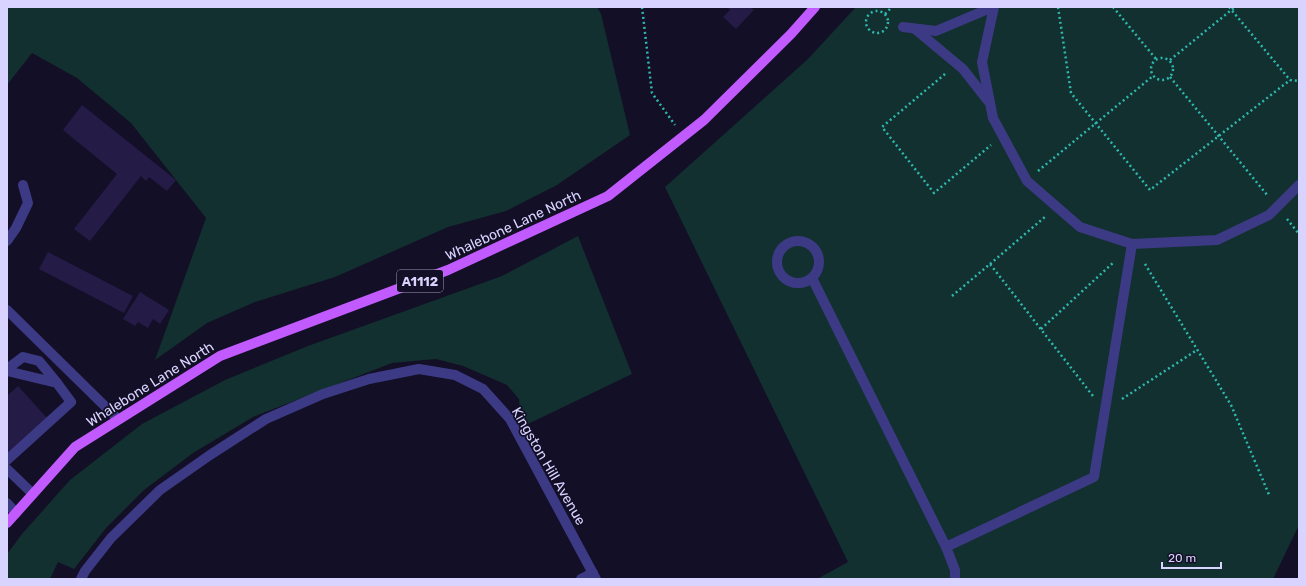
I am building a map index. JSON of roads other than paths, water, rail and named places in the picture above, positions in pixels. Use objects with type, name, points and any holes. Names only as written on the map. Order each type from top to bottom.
[{"type":"main road","name":"Whalebone Lane North","points":[[7,523],[75,447],[220,356],[448,270],[608,196],[704,120],[791,34],[815,7]]},
{"type":"street","points":[[902,27],[936,32],[993,7]]},
{"type":"street","points":[[993,7],[982,62],[993,118],[1027,181],[1080,227],[1132,244],[1217,240],[1269,215],[1299,185]]},
{"type":"street","points":[[915,29],[957,64],[990,102]]},
{"type":"street","points":[[7,241],[16,228],[28,203],[23,184]]},
{"type":"street","points":[[800,241],[809,244],[814,248],[818,256],[819,264],[816,273],[812,278],[805,283],[797,284],[790,282],[781,276],[776,262],[780,250],[792,242],[800,241]]},
{"type":"street","points":[[946,547],[1094,477],[1132,244]]},
{"type":"street","points":[[812,278],[946,547],[955,570],[955,579]]},
{"type":"street","points":[[7,310],[118,420]]},
{"type":"street","points":[[7,370],[23,357],[39,361],[71,402],[7,460]]},
{"type":"street","name":"Kingston Hill Avenue","points":[[81,579],[85,571],[111,538],[160,490],[210,455],[266,420],[323,394],[369,379],[419,369],[455,374],[483,389],[510,419],[594,576]]},
{"type":"street","points":[[7,370],[57,383]]},
{"type":"street","points":[[7,469],[33,494]]},
{"type":"street","points":[[7,503],[16,513]]},
{"type":"street","points":[[581,579],[594,576]]}]
